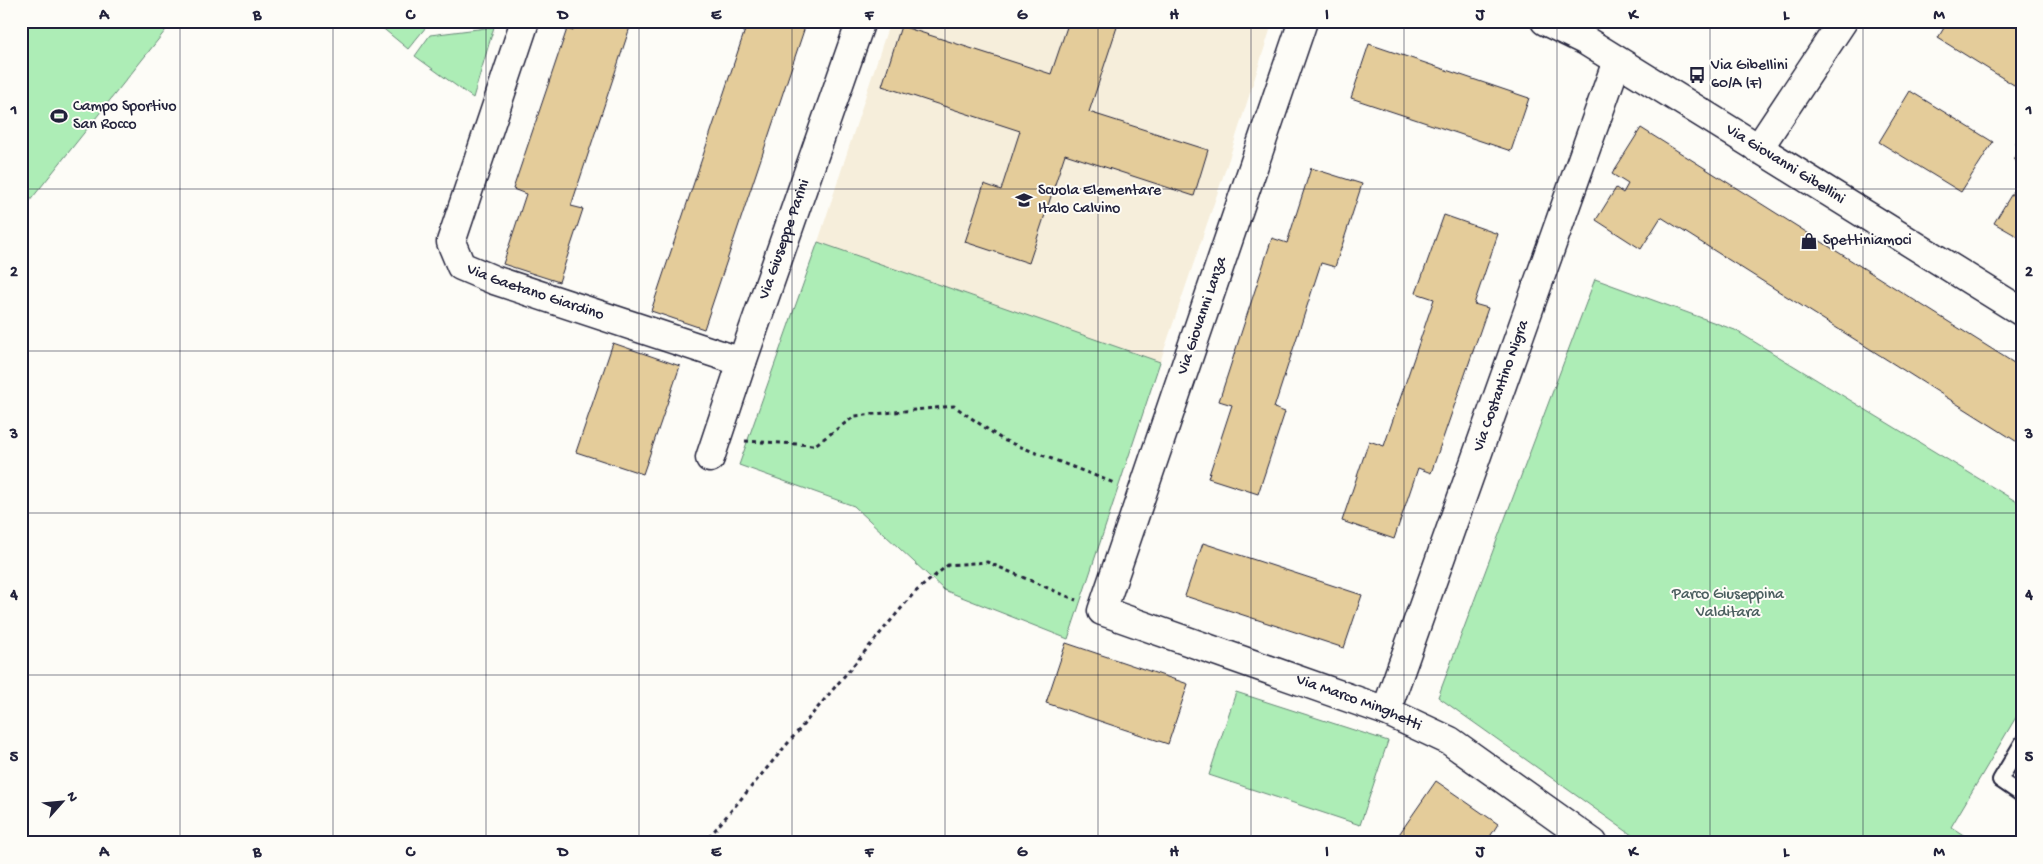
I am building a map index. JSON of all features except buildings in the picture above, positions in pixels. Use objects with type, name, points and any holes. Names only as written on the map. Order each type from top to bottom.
[{"type":"street","name":"Via Gaetano Giardino","points":[[524,21],[450,242],[461,266],[494,280],[742,362]]},
{"type":"street","name":"Via Giuseppe Parini","points":[[710,458],[861,21]]},
{"type":"street","name":"Via Giovanni Lanza","points":[[1102,611],[1304,21]]},
{"type":"street","name":"Via Giovanni Gibellini","points":[[1545,21],[1586,42],[2022,312]]},
{"type":"street","points":[[1758,149],[1842,21]]},
{"type":"street","name":"Via Costantino Nigra","points":[[1386,711],[1617,61]]},
{"type":"street","name":"Via Marco Minghetti","points":[[1102,611],[1386,711],[1439,736],[1593,843]]},
{"type":"lane","points":[[2022,744],[2000,780],[2022,795]]},
{"type":"path","points":[[744,442],[815,445],[855,416],[954,406],[1003,440],[1142,494]]},
{"type":"path","points":[[704,843],[914,593],[948,565],[987,562],[1102,611]]},
{"type":"shaded area","name":"Scuola Elementare Italo Calvino","points":[[890,21],[1273,21],[1227,165],[1160,362],[818,242]]},
{"type":"green space","name":"Campo Sportivo San Rocco","points":[[21,21],[173,21],[21,212]]},
{"type":"green space","points":[[374,21],[431,21],[408,49]]},
{"type":"green space","points":[[494,27],[473,98],[415,56],[430,35]]},
{"type":"green space","points":[[818,242],[1160,362],[1068,639],[944,590],[854,506],[739,465]]},
{"type":"green space","name":"Parco Giuseppina Valditara","points":[[1595,279],[1735,330],[2022,505],[2022,707],[1951,827],[1976,843],[1643,843],[1438,697]]},
{"type":"green space","points":[[1236,692],[1388,741],[1360,825],[1209,775]]},
{"type":"place","name":"Via Gibellini 60/A (F)","points":[[1697,75]]},
{"type":"place","name":"Campo Sportivo San Rocco","points":[[59,116]]},
{"type":"place","name":"Scuola Elementare Italo Calvino","points":[[1024,200]]},
{"type":"place","name":"Spettiniamoci","points":[[1809,241]]}]
